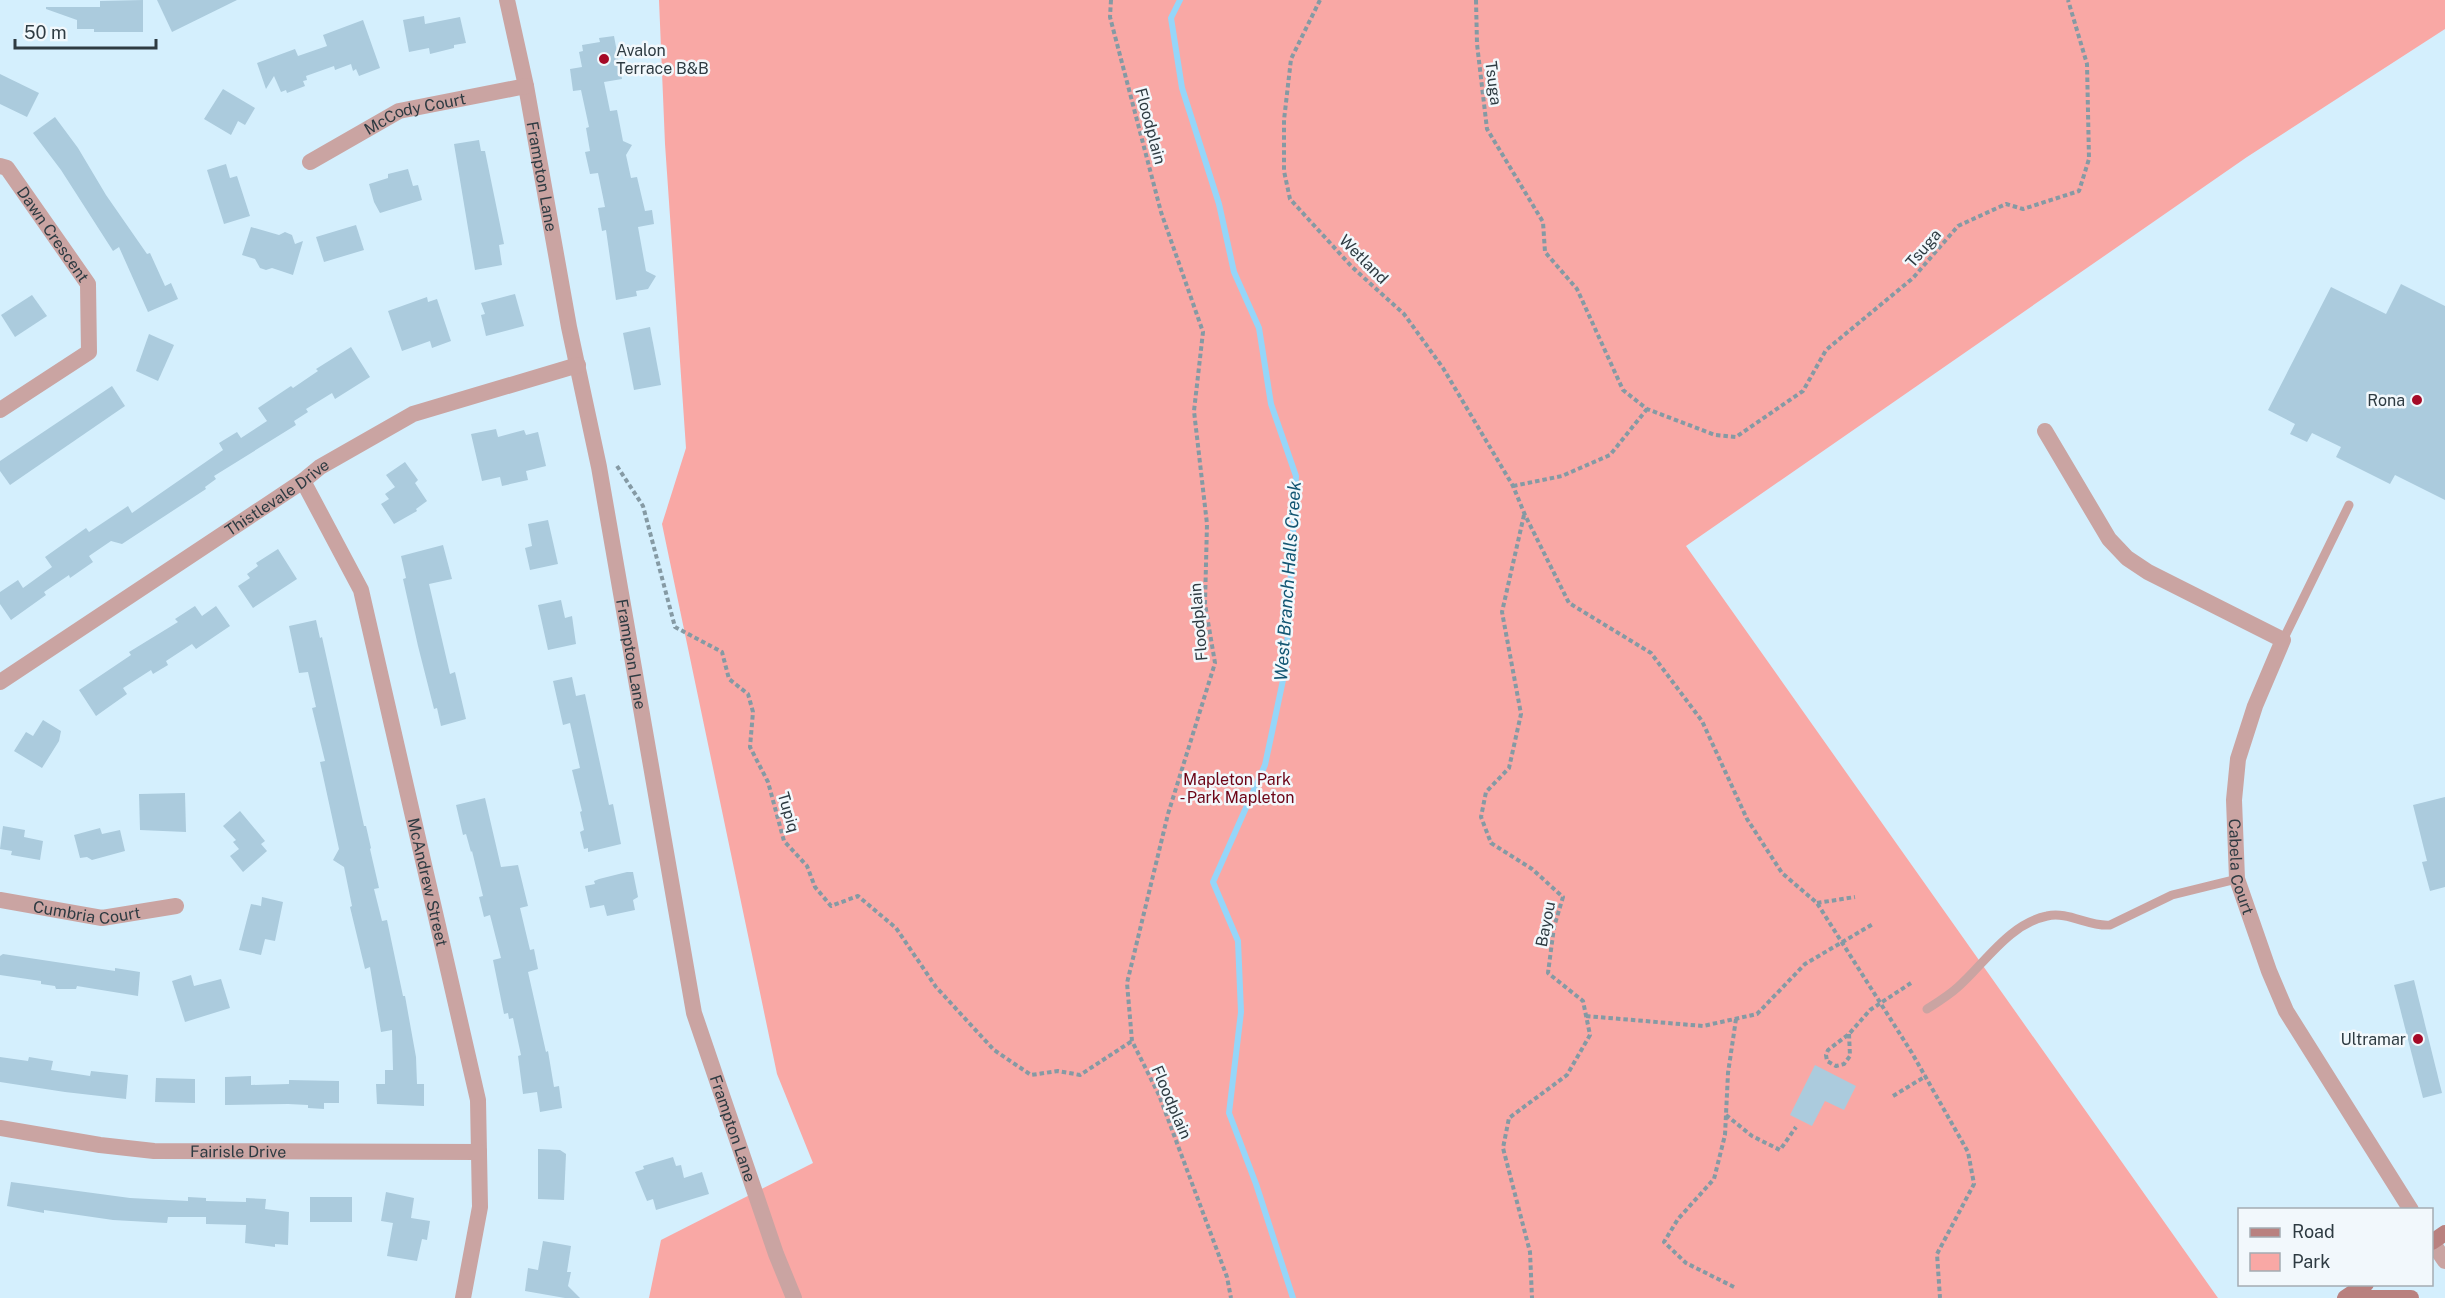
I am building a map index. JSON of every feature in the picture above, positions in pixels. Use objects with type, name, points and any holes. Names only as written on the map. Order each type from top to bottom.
[{"type":"main road","points":[[2345,1298],[2363,1286]]},
{"type":"main road","points":[[2367,1298],[2411,1298]]},
{"type":"street","name":"Frampton Lane","points":[[507,0],[526,86],[569,327],[598,467],[694,1013],[776,1254],[794,1298]]},
{"type":"street","name":"McCody Court","points":[[310,162],[399,111],[526,86]]},
{"type":"street","name":"Dawn Crescent","points":[[0,166],[7,168],[88,284],[88,352],[0,410]]},
{"type":"street","name":"Thistlevale Drive","points":[[0,682],[303,481],[320,467],[413,414],[578,365]]},
{"type":"street","points":[[2045,431],[2109,539],[2127,558],[2148,572],[2283,640]]},
{"type":"street","name":"McAndrew Street","points":[[303,481],[361,590],[478,1100],[480,1207],[463,1298]]},
{"type":"street","name":"Cabela Court","points":[[2283,640],[2255,705],[2238,759],[2234,800],[2237,879],[2269,971],[2286,1011],[2410,1208]]},
{"type":"street","name":"Cumbria Court","points":[[0,900],[102,918],[176,906]]},
{"type":"street","name":"Fairisle Drive","points":[[0,1128],[100,1145],[154,1151],[479,1152]]},
{"type":"street","points":[[2433,1243],[2445,1261]]},
{"type":"lane","name":"Cabela Court","points":[[2283,640],[2349,505]]},
{"type":"lane","points":[[1927,1009],[1956,989],[2009,935],[2028,922],[2049,915],[2071,917],[2100,926],[2110,925],[2172,895],[2237,879]]},
{"type":"path","name":"Floodplain","points":[[1110,0],[1110,17],[1161,212],[1203,332],[1194,411],[1207,524],[1205,604],[1215,663],[1168,814],[1127,983],[1132,1041],[1159,1095],[1227,1277],[1232,1298]]},
{"type":"path","name":"Wetland","points":[[1320,0],[1291,59],[1284,120],[1284,171],[1290,199],[1352,267],[1404,314],[1443,368],[1514,486],[1525,515],[1569,603],[1651,653],[1702,721],[1748,819],[1782,873],[1816,903],[1926,1076],[1968,1152],[1974,1184],[1937,1254],[1940,1298]]},
{"type":"path","name":"Tsuga","points":[[1476,0],[1477,44],[1487,129],[1543,222],[1545,252],[1577,289],[1623,390],[1647,409],[1715,435],[1736,436],[1803,391],[1826,350],[1913,278],[1958,226],[2006,204],[2023,208],[2079,191],[2089,159],[2087,64],[2068,0]]},
{"type":"path","points":[[1514,486],[1562,476],[1610,455],[1647,409]]},
{"type":"path","name":"Tupiq","points":[[598,467],[616,464],[643,506],[675,627],[722,652],[729,679],[748,694],[753,712],[750,747],[768,782],[784,841],[807,866],[816,887],[831,906],[858,896],[896,928],[936,987],[994,1050],[1031,1075],[1059,1071],[1080,1075],[1132,1041]]},
{"type":"path","name":"Bayou","points":[[1525,515],[1502,612],[1521,714],[1509,768],[1486,792],[1481,817],[1491,843],[1532,869],[1563,897],[1554,927],[1548,973],[1583,1000],[1586,1016]]},
{"type":"path","points":[[1816,903],[1855,897]]},
{"type":"path","points":[[1532,1298],[1530,1252],[1503,1148],[1509,1118],[1567,1075],[1590,1035],[1586,1016],[1703,1026],[1757,1014],[1805,964],[1873,924]]},
{"type":"path","points":[[1850,1034],[1850,1056],[1844,1064],[1836,1066],[1827,1061],[1826,1055],[1837,1042],[1850,1034],[1870,1010],[1911,983]]},
{"type":"path","points":[[1734,1287],[1686,1263],[1664,1242],[1678,1219],[1714,1179],[1725,1135],[1728,1073],[1736,1019]]},
{"type":"path","points":[[1893,1096],[1926,1076]]},
{"type":"path","points":[[1726,1114],[1752,1136],[1780,1150],[1796,1126]]},
{"type":"green space","name":"Mapleton Park - Park Mapleton","points":[[659,0],[2445,0],[2445,29],[2247,157],[1686,546],[2218,1298],[649,1298],[661,1240],[813,1163],[777,1074],[662,524],[686,448],[665,144]]},
{"type":"building","points":[[143,0],[143,32],[94,32],[94,29],[77,29],[77,20],[46,9],[46,7],[100,7],[100,1]]},
{"type":"building","points":[[157,0],[237,0],[172,32]]},
{"type":"building","points":[[424,16],[425,24],[460,17],[466,43],[430,54],[429,48],[409,52],[403,20]]},
{"type":"building","points":[[363,20],[380,68],[359,76],[356,69],[353,71],[351,64],[335,70],[334,66],[306,76],[307,80],[303,81],[305,86],[287,93],[286,90],[281,92],[274,76],[266,89],[257,63],[295,49],[298,56],[327,46],[323,35]]},
{"type":"building","points":[[614,36],[622,79],[604,82],[610,111],[617,110],[623,141],[632,145],[626,155],[631,178],[637,177],[645,211],[652,210],[654,224],[638,227],[646,271],[656,276],[648,289],[636,291],[637,296],[616,300],[606,230],[602,231],[598,208],[605,207],[598,173],[590,174],[585,152],[590,151],[586,128],[589,127],[581,90],[573,91],[570,69],[582,67],[579,52],[583,51],[582,45],[600,42],[599,38]]},
{"type":"building","points":[[0,74],[39,93],[27,117],[0,104]]},
{"type":"building","points":[[223,89],[255,108],[245,125],[238,121],[231,135],[204,119]]},
{"type":"building","points":[[55,117],[78,148],[106,195],[147,254],[150,253],[165,286],[171,283],[178,299],[148,312],[119,247],[113,251],[61,170],[33,133]]},
{"type":"building","points":[[479,140],[481,151],[485,151],[504,244],[499,245],[502,265],[475,270],[454,144]]},
{"type":"building","points":[[226,164],[230,178],[237,176],[250,216],[224,224],[207,170]]},
{"type":"building","points":[[408,169],[413,186],[418,185],[422,200],[380,213],[369,184],[388,178],[388,174]]},
{"type":"building","points":[[356,225],[364,250],[324,262],[316,237]]},
{"type":"building","points":[[251,227],[279,235],[285,232],[292,235],[295,244],[303,241],[293,275],[272,268],[266,270],[260,268],[255,259],[242,255]]},
{"type":"building","points":[[2401,284],[2445,306],[2445,500],[2395,475],[2390,484],[2336,457],[2341,447],[2312,433],[2307,442],[2290,434],[2295,424],[2268,410],[2331,287],[2386,314]]},
{"type":"building","points":[[515,294],[524,326],[486,336],[481,315],[485,314],[481,303]]},
{"type":"building","points":[[32,295],[47,316],[15,337],[1,315]]},
{"type":"building","points":[[427,297],[428,302],[437,299],[451,341],[432,348],[430,341],[402,351],[388,311]]},
{"type":"building","points":[[650,327],[661,385],[634,390],[623,333]]},
{"type":"building","points":[[149,334],[174,345],[158,381],[136,371]]},
{"type":"building","points":[[351,347],[370,377],[335,399],[332,393],[306,409],[308,412],[294,421],[296,425],[214,476],[216,479],[205,487],[206,489],[122,544],[111,541],[89,556],[93,562],[44,592],[46,595],[11,620],[0,604],[0,592],[18,580],[23,588],[52,567],[45,557],[86,528],[89,532],[128,506],[132,513],[223,450],[219,443],[237,432],[241,438],[267,421],[258,408],[291,386],[293,388],[318,371],[316,369]]},
{"type":"building","points":[[112,386],[125,406],[10,485],[0,471],[0,461]]},
{"type":"building","points":[[496,429],[498,437],[524,430],[526,435],[538,432],[546,466],[526,471],[528,480],[502,486],[500,477],[482,481],[471,434]]},
{"type":"building","points":[[405,462],[418,480],[415,483],[427,501],[416,509],[417,511],[394,524],[381,504],[389,499],[385,494],[395,487],[386,475]]},
{"type":"building","points":[[548,520],[558,564],[530,570],[525,548],[532,546],[528,524]]},
{"type":"building","points":[[443,545],[452,579],[429,584],[450,674],[455,672],[466,719],[441,726],[437,708],[434,709],[418,646],[403,579],[406,578],[401,556]]},
{"type":"building","points":[[278,549],[297,579],[253,608],[238,586],[250,578],[247,574],[258,566],[256,563]]},
{"type":"building","points":[[561,600],[565,618],[572,616],[576,644],[548,650],[538,605]]},
{"type":"building","points":[[195,606],[202,616],[216,606],[230,626],[196,649],[192,644],[166,661],[168,665],[153,674],[151,670],[123,688],[127,694],[96,716],[79,690],[131,655],[129,652],[178,622],[175,619]]},
{"type":"building","points":[[316,620],[320,638],[322,637],[364,826],[366,826],[371,848],[379,888],[374,889],[382,921],[387,920],[403,996],[405,996],[416,1057],[417,1084],[424,1084],[424,1106],[377,1104],[376,1084],[385,1084],[385,1070],[393,1070],[392,1030],[381,1032],[370,967],[365,969],[350,907],[352,906],[344,867],[333,860],[339,849],[320,762],[325,761],[312,708],[316,707],[308,672],[299,673],[289,626]]},
{"type":"building","points":[[572,677],[576,696],[585,694],[609,805],[613,804],[621,844],[588,852],[588,848],[584,849],[580,832],[584,830],[580,812],[582,811],[572,770],[580,768],[570,723],[563,725],[553,681]]},
{"type":"building","points":[[43,720],[61,731],[59,741],[42,768],[14,751],[26,732],[33,736]]},
{"type":"building","points":[[185,793],[186,832],[140,830],[139,794]]},
{"type":"building","points":[[2445,797],[2445,887],[2430,891],[2422,862],[2427,861],[2413,805]]},
{"type":"building","points":[[485,798],[501,867],[518,865],[528,906],[520,908],[530,950],[534,949],[538,969],[528,972],[546,1052],[548,1051],[554,1087],[559,1086],[562,1108],[540,1112],[537,1092],[523,1094],[518,1056],[521,1055],[513,1018],[509,1019],[508,1013],[504,1014],[493,960],[501,958],[490,915],[484,917],[479,897],[483,896],[472,851],[466,834],[463,835],[456,805]]},
{"type":"building","points":[[240,811],[265,841],[261,844],[267,851],[243,872],[230,856],[239,849],[233,842],[236,840],[223,826]]},
{"type":"building","points":[[3,826],[25,830],[24,837],[43,841],[40,860],[11,855],[12,851],[0,849]]},
{"type":"building","points":[[100,828],[102,834],[120,830],[125,851],[92,860],[87,857],[80,858],[74,835]]},
{"type":"building","points":[[633,872],[638,897],[633,900],[635,910],[607,916],[604,905],[590,908],[585,886],[595,884],[594,881],[599,879]]},
{"type":"building","points":[[262,897],[283,902],[275,941],[265,939],[261,955],[239,950],[251,904],[261,906]]},
{"type":"building","points":[[3,954],[115,971],[115,968],[140,972],[138,996],[77,986],[76,989],[56,989],[55,986],[41,984],[41,981],[0,975],[0,956]]},
{"type":"building","points":[[191,975],[194,986],[221,979],[230,1008],[185,1022],[172,981]]},
{"type":"building","name":"Ultramar","points":[[2414,980],[2442,1093],[2423,1098],[2394,985]]},
{"type":"building","points":[[0,1057],[28,1061],[29,1057],[53,1061],[51,1070],[90,1076],[91,1071],[128,1075],[126,1099],[0,1082]]},
{"type":"building","points":[[1815,1065],[1856,1086],[1844,1110],[1825,1101],[1812,1126],[1790,1115]]},
{"type":"building","points":[[251,1076],[251,1085],[289,1084],[289,1080],[339,1081],[339,1103],[324,1103],[324,1109],[288,1104],[225,1105],[225,1077]]},
{"type":"building","points":[[156,1078],[195,1079],[195,1103],[155,1102]]},
{"type":"building","points":[[538,1149],[560,1150],[566,1154],[564,1200],[538,1199]]},
{"type":"building","points":[[673,1157],[676,1166],[681,1165],[684,1178],[702,1172],[709,1194],[656,1210],[653,1199],[647,1201],[635,1172],[644,1169],[643,1166]]},
{"type":"building","points":[[11,1182],[130,1198],[188,1201],[188,1197],[206,1198],[206,1201],[246,1202],[246,1198],[266,1199],[265,1209],[289,1212],[288,1245],[275,1244],[275,1247],[245,1243],[246,1225],[206,1224],[206,1217],[168,1217],[167,1223],[113,1220],[44,1210],[44,1213],[7,1206]]},
{"type":"building","points":[[386,1192],[414,1198],[411,1218],[430,1221],[427,1240],[422,1239],[417,1261],[387,1256],[393,1223],[381,1221]]},
{"type":"building","points":[[310,1197],[352,1197],[352,1222],[310,1222]]},
{"type":"building","points":[[543,1241],[571,1246],[567,1272],[571,1272],[568,1286],[580,1298],[565,1298],[525,1291],[528,1268],[538,1270]]},
{"type":"waterway","name":"West Branch Halls Creek","points":[[1180,0],[1171,18],[1182,88],[1219,204],[1234,272],[1259,328],[1271,404],[1296,476],[1286,666],[1265,765],[1213,882],[1238,941],[1241,1012],[1229,1113],[1256,1184],[1293,1298]]},
{"type":"place","name":"Avalon Terrace B&B","points":[[604,59]]},
{"type":"place","name":"Rona","points":[[2417,400]]},
{"type":"place","name":"Ultramar","points":[[2418,1039]]}]
